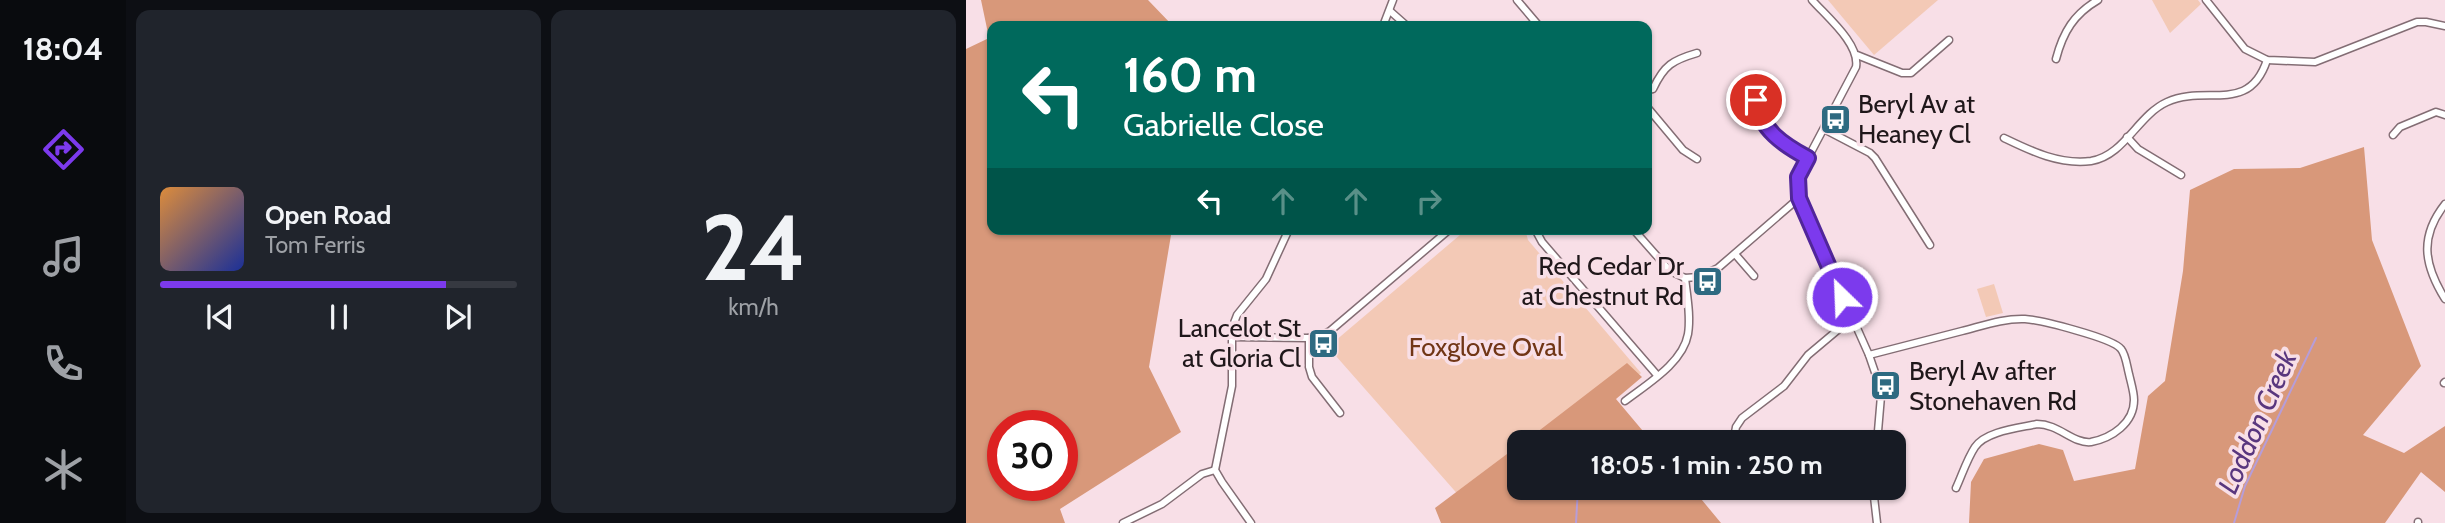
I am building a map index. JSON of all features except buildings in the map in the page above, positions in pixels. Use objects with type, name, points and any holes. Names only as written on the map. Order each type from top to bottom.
[{"type":"street","points":[[1386,21],[1393,0]]},
{"type":"street","points":[[1517,0],[1535,21]]},
{"type":"street","points":[[1812,0],[1851,44],[1857,55],[1856,67],[1798,177],[1799,198],[1868,355],[1881,396],[1878,430]]},
{"type":"street","points":[[2056,59],[2068,26],[2098,0]]},
{"type":"street","points":[[2206,0],[2245,49],[2267,60],[2315,62],[2417,22],[2445,26]]},
{"type":"street","points":[[1390,12],[1401,21]]},
{"type":"street","points":[[1857,55],[1902,73],[1911,73],[1950,40]]},
{"type":"street","points":[[1652,89],[1661,71],[1678,58],[1697,53]]},
{"type":"street","points":[[2004,138],[2052,159],[2095,161],[2111,152],[2154,110],[2177,98],[2232,95],[2254,85],[2267,60]]},
{"type":"street","points":[[1756,100],[1759,113],[1777,140],[1808,158]]},
{"type":"street","points":[[1652,113],[1683,150],[1698,159]]},
{"type":"street","points":[[2393,135],[2400,127],[2436,113],[2445,116]]},
{"type":"street","points":[[1824,129],[1875,158],[1930,245]]},
{"type":"street","points":[[2127,137],[2138,149],[2181,175]]},
{"type":"street","points":[[1638,235],[1670,271],[1685,278],[1711,273],[1799,198]]},
{"type":"street","points":[[2445,204],[2432,223],[2428,239],[2430,270],[2445,299]]},
{"type":"street","points":[[1251,523],[1215,470],[1232,386],[1231,337],[1235,320],[1266,279],[1286,235]]},
{"type":"street","points":[[1231,337],[1321,336],[1443,235]]},
{"type":"street","points":[[1538,235],[1657,375]]},
{"type":"street","points":[[1735,254],[1754,276]]},
{"type":"street","points":[[1625,401],[1676,358],[1686,343],[1689,326],[1685,278]]},
{"type":"street","points":[[1735,430],[1742,418],[1784,386],[1808,355],[1852,318]]},
{"type":"street","points":[[1868,355],[1995,322],[2020,319],[2114,342],[2122,349],[2133,392],[2133,407],[2124,424],[2115,433],[2086,442],[2076,440],[2052,425],[2037,424],[1994,435],[1982,440],[1974,449],[1955,488]]},
{"type":"street","points":[[1310,338],[1309,367],[1312,377],[1340,413]]},
{"type":"street","points":[[1123,523],[1163,505],[1202,474],[1215,470]]},
{"type":"street","points":[[1874,500],[1877,523]]},
{"type":"green space","points":[[1828,0],[1938,0],[1874,55]]},
{"type":"green space","points":[[2152,0],[2198,0],[2201,4],[2170,33]]},
{"type":"green space","name":"Foxglove Oval","points":[[1460,235],[1527,235],[1528,240],[1641,373],[1575,430],[1507,430],[1507,488],[1476,515],[1328,347]]},
{"type":"green space","points":[[1994,284],[2003,313],[1986,317],[1977,289]]},
{"type":"shaded area","points":[[981,0],[1148,0],[1168,21],[987,21],[987,28]]},
{"type":"shaded area","points":[[987,39],[987,235],[1171,235],[1149,367],[1181,432],[1078,498],[1078,410],[987,410],[987,501],[1073,501],[1060,509],[1065,523],[966,523],[966,49]]},
{"type":"shaded area","points":[[2364,147],[2372,240],[2421,366],[2363,435],[2404,453],[2445,426],[2445,492],[2421,472],[2385,523],[1969,523],[1971,482],[1984,459],[2039,444],[2063,450],[2074,481],[2135,469],[2148,396],[2165,381],[2183,271],[2190,190],[2234,169],[2300,168]]},
{"type":"shaded area","points":[[1627,363],[1642,377],[1616,399],[1642,430],[1540,430]]},
{"type":"shaded area","points":[[1507,454],[1507,500],[1702,500],[1721,523],[1441,523],[1435,508]]},
{"type":"waterway","name":"Loddon Creek","points":[[2234,523],[2245,486],[2316,338]]},
{"type":"waterway","points":[[1576,523],[1577,500]]},
{"type":"place","name":"Beryl Av at Heaney Cl","points":[[1835,119]]},
{"type":"place","name":"Red Cedar Dr at Chestnut Rd","points":[[1707,281]]},
{"type":"place","name":"Lancelot St at Gloria Cl","points":[[1324,343]]},
{"type":"place","name":"Beryl Av after Stonehaven Rd","points":[[1886,386]]},
{"type":"route","points":[[1756,100],[1759,113],[1777,140],[1808,158],[1798,177],[1799,198],[1842,297]]}]
